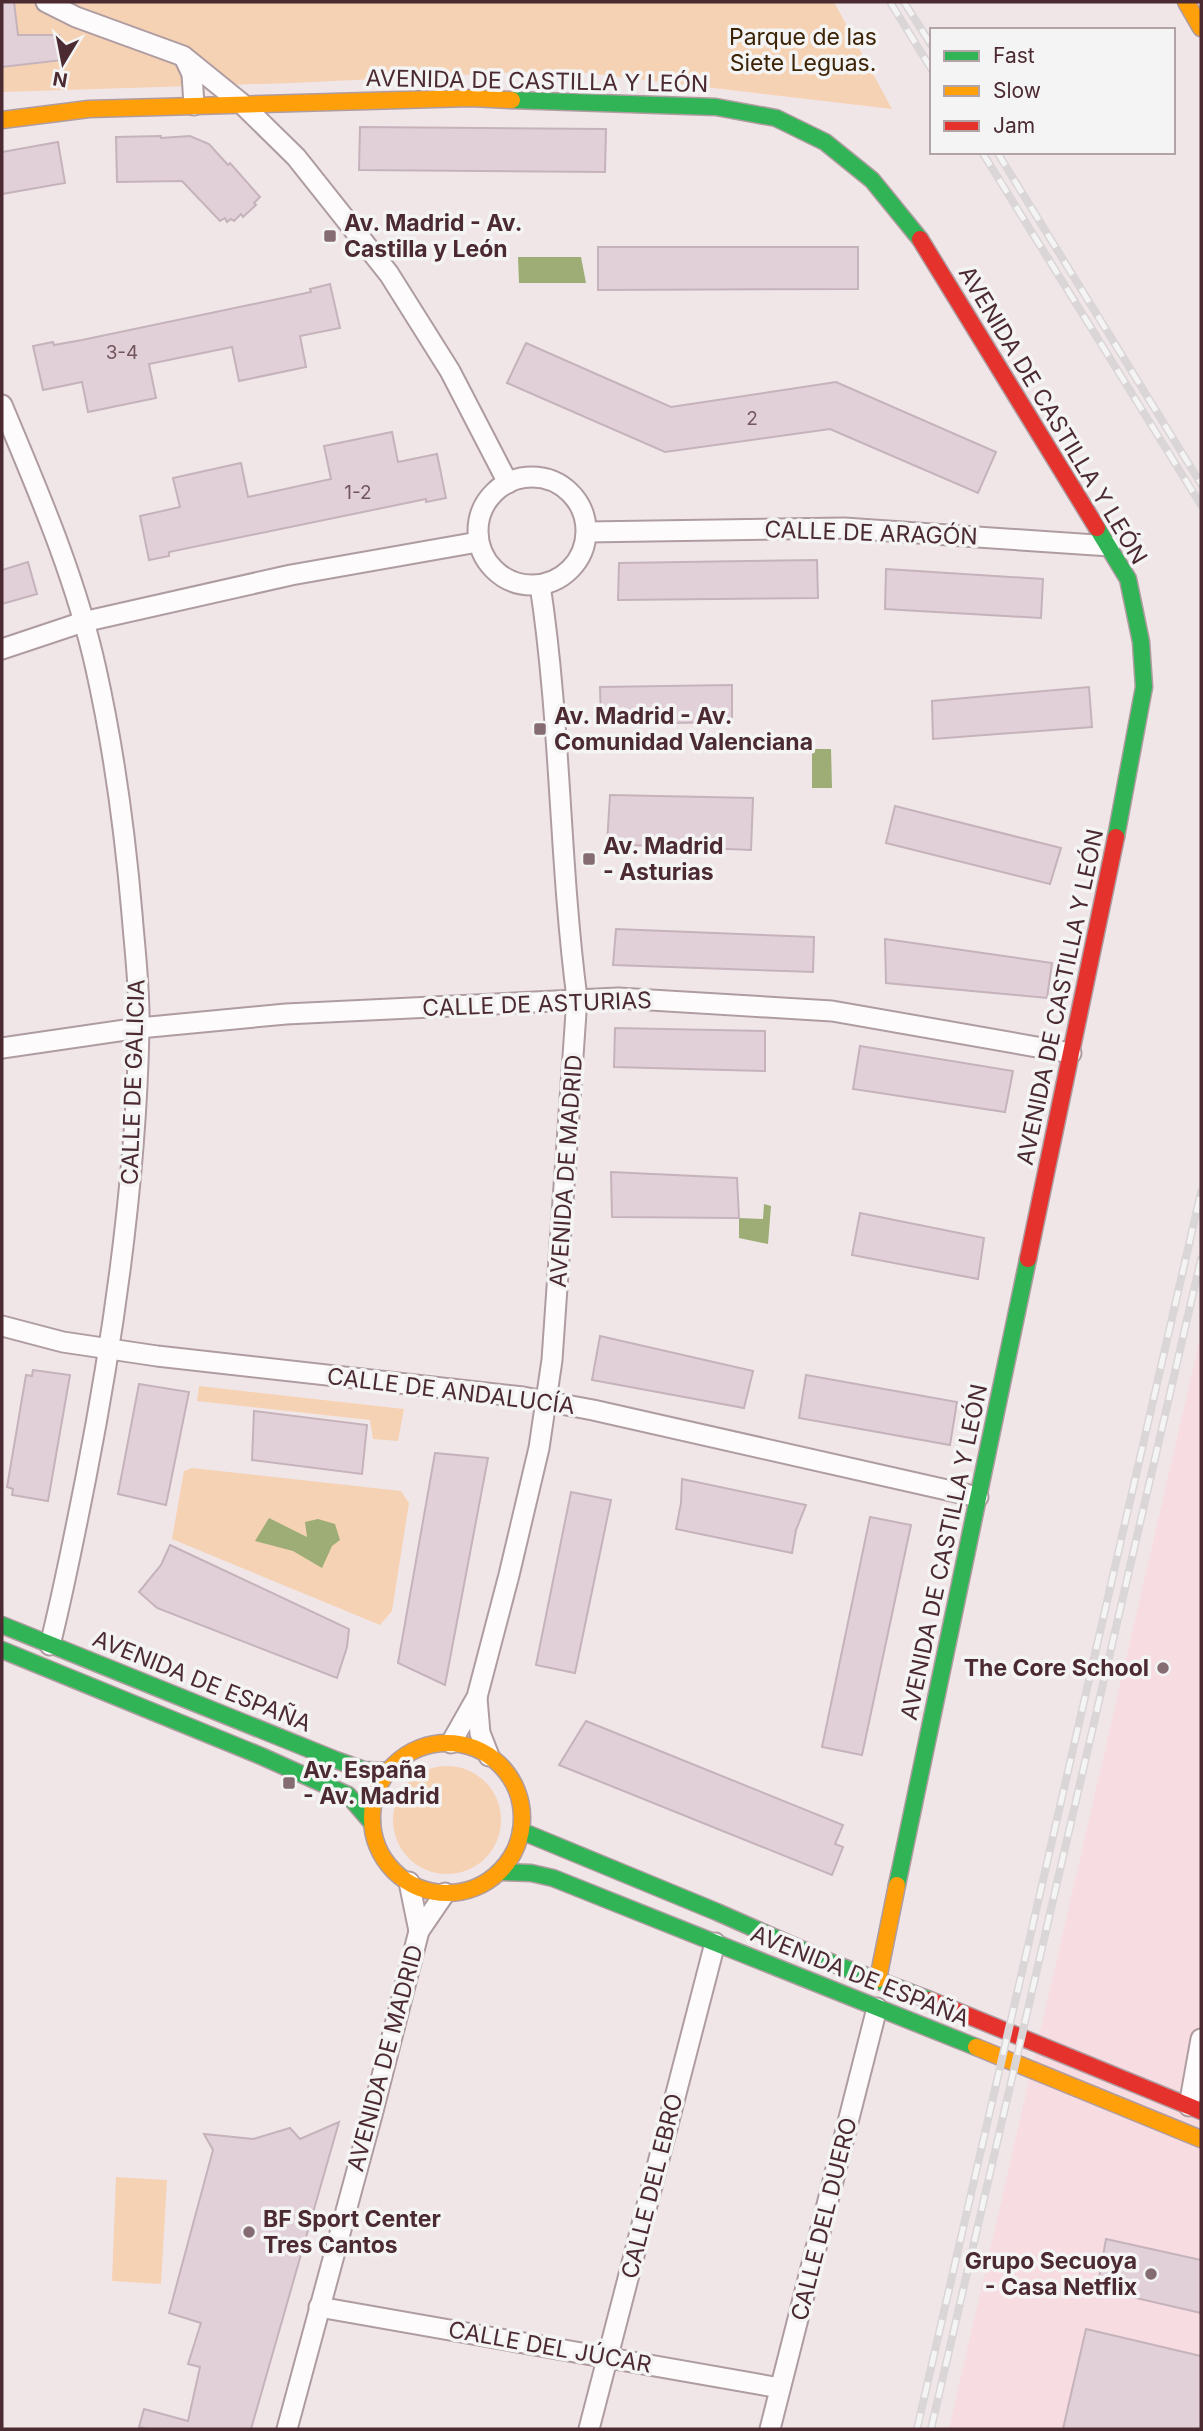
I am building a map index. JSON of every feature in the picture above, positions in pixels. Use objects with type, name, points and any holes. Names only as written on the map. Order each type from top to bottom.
[{"type":"main road","points":[[1186,2],[1201,28]]},
{"type":"main road","name":"AVENIDA DE CASTILLA Y LEÓN","points":[[2,120],[89,109],[194,104],[471,98],[716,107],[776,118],[825,142],[872,180],[917,235],[1128,579],[1141,642],[1144,687],[1071,1053],[878,1979]]},
{"type":"main road","name":"AVENIDA DE ESPAÑA","points":[[2,1625],[364,1770],[388,1771]]},
{"type":"main road","name":"AVENIDA DE ESPAÑA","points":[[2,1650],[328,1786],[348,1796],[372,1823]]},
{"type":"main road","points":[[451,1743],[468,1746],[489,1756],[500,1765],[514,1784],[521,1807],[521,1831],[515,1850],[499,1872],[471,1889],[446,1893],[424,1889],[409,1882],[390,1867],[377,1847],[372,1823],[376,1796],[388,1771],[419,1748],[451,1743]]},
{"type":"main road","name":"AVENIDA DE ESPAÑA","points":[[521,1831],[837,1965],[878,1979],[1195,2108]]},
{"type":"main road","name":"AVENIDA DE ESPAÑA","points":[[499,1872],[531,1873],[553,1878],[1084,2089],[1201,2139]]},
{"type":"street","points":[[46,2],[76,17],[183,56],[241,103],[288,149],[389,274],[450,371],[508,483]]},
{"type":"street","points":[[183,56],[192,74],[194,104]]},
{"type":"street","name":"CALLE DE GALICIA","points":[[2,405],[38,490],[96,668],[124,822],[138,983],[139,1028],[130,1194],[109,1350],[50,1645]]},
{"type":"street","points":[[532,477],[550,480],[565,489],[577,503],[587,532],[583,548],[572,568],[563,576],[540,585],[523,585],[500,575],[493,569],[478,542],[478,523],[483,506],[494,492],[508,483],[532,477]]},
{"type":"street","name":"CALLE DE ARAGÓN","points":[[587,532],[844,528],[1110,546]]},
{"type":"street","points":[[2,649],[83,622],[292,575],[478,542]]},
{"type":"street","name":"AVENIDA DE MADRID","points":[[451,1743],[477,1697],[538,1448],[552,1360],[577,999],[559,753],[540,585]]},
{"type":"street","name":"CALLE DE ASTURIAS","points":[[2,1048],[139,1028],[286,1014],[618,998],[832,1011],[1071,1053]]},
{"type":"street","name":"CALLE DE ANDALUCÍA","points":[[2,1326],[63,1342],[109,1350],[546,1401],[978,1497]]},
{"type":"street","points":[[477,1697],[480,1733],[489,1756]]},
{"type":"street","name":"AVENIDA DE MADRID","points":[[409,1882],[419,1931]]},
{"type":"street","name":"AVENIDA DE MADRID","points":[[287,2429],[419,1931],[446,1893]]},
{"type":"street","name":"CALLE DEL EBRO","points":[[589,2429],[715,1943]]},
{"type":"street","name":"CALLE DEL DUERO","points":[[770,2429],[877,2008]]},
{"type":"street","points":[[1195,2108],[1201,2039]]},
{"type":"street","name":"CALLE DEL JÚCAR","points":[[319,2307],[780,2388]]},
{"type":"shaded area","points":[[518,257],[581,257],[586,283],[519,283]]},
{"type":"shaded area","points":[[812,749],[831,749],[832,788],[812,788]]},
{"type":"shaded area","points":[[764,1204],[771,1206],[768,1244],[739,1238],[739,1218],[763,1219]]},
{"type":"shaded area","points":[[1201,1334],[1201,2429],[949,2429],[1047,2002]]},
{"type":"shaded area","points":[[269,1518],[307,1537],[305,1522],[318,1519],[335,1524],[340,1540],[332,1546],[322,1568],[293,1551],[255,1541]]},
{"type":"green space","name":"Parque de las Siete Leguas.","points":[[2,2],[834,2],[892,109],[561,70],[292,83],[2,92]]},
{"type":"green space","points":[[199,1386],[404,1409],[398,1441],[373,1439],[370,1420],[197,1401]]},
{"type":"green space","points":[[192,1468],[401,1491],[409,1503],[392,1611],[380,1625],[172,1539],[184,1471]]},
{"type":"green space","points":[[447,1766],[468,1770],[485,1782],[497,1799],[501,1820],[497,1841],[485,1858],[468,1870],[447,1874],[426,1870],[409,1858],[397,1841],[393,1820],[397,1799],[409,1782],[426,1770]]},
{"type":"green space","points":[[116,2177],[167,2180],[161,2284],[112,2281]]},
{"type":"building","points":[[2,2],[14,2],[18,35],[59,35],[63,60],[2,67]]},
{"type":"building","points":[[360,127],[606,129],[605,172],[359,170]]},
{"type":"building","points":[[190,136],[209,144],[260,197],[254,203],[256,205],[234,221],[231,219],[227,222],[225,218],[220,221],[182,181],[117,182],[116,137]]},
{"type":"building","points":[[58,142],[65,183],[2,194],[2,152]]},
{"type":"building","points":[[598,247],[858,247],[858,289],[598,290]]},
{"type":"building","points":[[330,284],[340,328],[300,336],[306,367],[239,381],[232,347],[149,364],[156,398],[88,412],[82,382],[43,390],[33,346],[82,340],[311,292],[310,289]]},
{"type":"building","points":[[526,343],[671,407],[836,382],[996,452],[978,493],[830,429],[665,452],[507,383]]},
{"type":"building","points":[[392,432],[398,462],[437,454],[446,498],[426,502],[426,499],[169,552],[169,556],[149,560],[140,516],[180,507],[173,478],[241,463],[248,497],[331,479],[324,446]]},
{"type":"building","points":[[817,560],[818,598],[618,600],[619,563]]},
{"type":"building","points":[[28,562],[37,594],[2,604],[2,570]]},
{"type":"building","points":[[886,569],[1043,579],[1041,618],[885,609]]},
{"type":"building","points":[[732,685],[732,722],[601,724],[600,687]]},
{"type":"building","points":[[1089,687],[1092,727],[933,739],[932,701]]},
{"type":"building","points":[[610,795],[753,798],[751,850],[607,844]]},
{"type":"building","points":[[895,806],[1061,848],[1050,884],[886,843]]},
{"type":"building","points":[[616,929],[814,937],[813,972],[613,965]]},
{"type":"building","points":[[885,939],[1052,963],[1047,998],[886,983]]},
{"type":"building","points":[[615,1028],[765,1031],[765,1071],[614,1067]]},
{"type":"building","points":[[860,1046],[1013,1071],[1005,1112],[853,1089]]},
{"type":"building","points":[[611,1172],[737,1178],[739,1218],[612,1217]]},
{"type":"building","points":[[860,1213],[984,1238],[978,1279],[852,1255]]},
{"type":"building","points":[[600,1336],[753,1371],[744,1408],[592,1380]]},
{"type":"building","points":[[33,1370],[70,1375],[48,1501],[12,1495],[13,1489],[7,1487],[26,1375],[32,1376]]},
{"type":"building","points":[[806,1375],[957,1402],[950,1445],[799,1418]]},
{"type":"building","points":[[139,1384],[189,1392],[166,1505],[118,1494]]},
{"type":"building","points":[[254,1411],[367,1425],[362,1474],[252,1460]]},
{"type":"building","points":[[435,1453],[488,1458],[445,1685],[398,1663]]},
{"type":"building","points":[[682,1479],[806,1505],[796,1530],[792,1553],[676,1529]]},
{"type":"building","points":[[571,1492],[611,1500],[575,1673],[536,1665]]},
{"type":"building","points":[[870,1517],[911,1525],[862,1755],[822,1747]]},
{"type":"building","points":[[170,1545],[349,1629],[347,1647],[337,1678],[157,1608],[139,1592],[161,1565]]},
{"type":"building","points":[[586,1721],[843,1825],[835,1844],[843,1847],[832,1875],[559,1765]]},
{"type":"building","name":"BF Sport Center Tres Cantos","points":[[339,2122],[251,2429],[139,2427],[144,2409],[188,2421],[200,2367],[188,2364],[201,2323],[169,2313],[213,2150],[204,2134],[253,2139],[290,2128],[300,2139]]},
{"type":"building","name":"Grupo Secuoya - Casa Netflix","points":[[1106,2239],[1201,2260],[1201,2313],[1097,2289]]},
{"type":"building","points":[[1086,2329],[1201,2356],[1201,2429],[1063,2429]]},
{"type":"railway","points":[[890,2],[930,67]]},
{"type":"railway","points":[[904,2],[930,43]]},
{"type":"railway","points":[[983,154],[1201,505]]},
{"type":"railway","points":[[998,154],[1201,484]]},
{"type":"railway","points":[[917,2429],[1201,1192]]},
{"type":"railway","points":[[931,2429],[1201,1259]]},
{"type":"traffic: fast","points":[[512,100],[716,107],[776,118],[825,142],[872,180],[920,239]]},
{"type":"traffic: fast","points":[[1097,528],[1128,579],[1141,642],[1144,687],[1116,837]]},
{"type":"traffic: fast","points":[[897,1885],[1028,1259]]},
{"type":"traffic: fast","points":[[2,1625],[336,1760],[364,1770],[388,1771]]},
{"type":"traffic: fast","points":[[2,1650],[261,1756],[348,1795],[372,1823]]},
{"type":"traffic: fast","points":[[521,1831],[837,1965],[930,2000]]},
{"type":"traffic: fast","points":[[499,1872],[531,1873],[553,1878],[976,2047]]},
{"type":"traffic: slow","points":[[1186,2],[1201,28]]},
{"type":"traffic: slow","points":[[2,120],[89,109],[471,98],[512,100]]},
{"type":"traffic: slow","points":[[447,1743],[476,1749],[500,1765],[516,1789],[522,1818],[516,1847],[500,1871],[476,1887],[447,1893],[418,1887],[394,1871],[378,1847],[372,1818],[378,1789],[394,1765],[418,1749],[447,1743]]},
{"type":"traffic: slow","points":[[878,1979],[897,1885]]},
{"type":"traffic: slow","points":[[976,2047],[1201,2139]]},
{"type":"traffic: jam","points":[[920,239],[1097,528]]},
{"type":"traffic: jam","points":[[1028,1259],[1116,837]]},
{"type":"traffic: jam","points":[[930,2000],[1201,2111]]},
{"type":"place","name":"Av. Madrid - Av. Castilla y León","points":[[330,236]]},
{"type":"place","name":"Av. Madrid - Av. Comunidad Valenciana","points":[[540,729]]},
{"type":"place","name":"Av. Madrid - Asturias","points":[[589,859]]},
{"type":"place","name":"The Core School","points":[[1163,1668]]},
{"type":"place","name":"Av. España - Av. Madrid","points":[[289,1783]]},
{"type":"place","name":"BF Sport Center Tres Cantos","points":[[249,2232]]},
{"type":"place","name":"Grupo Secuoya - Casa Netflix","points":[[1151,2274]]}]
